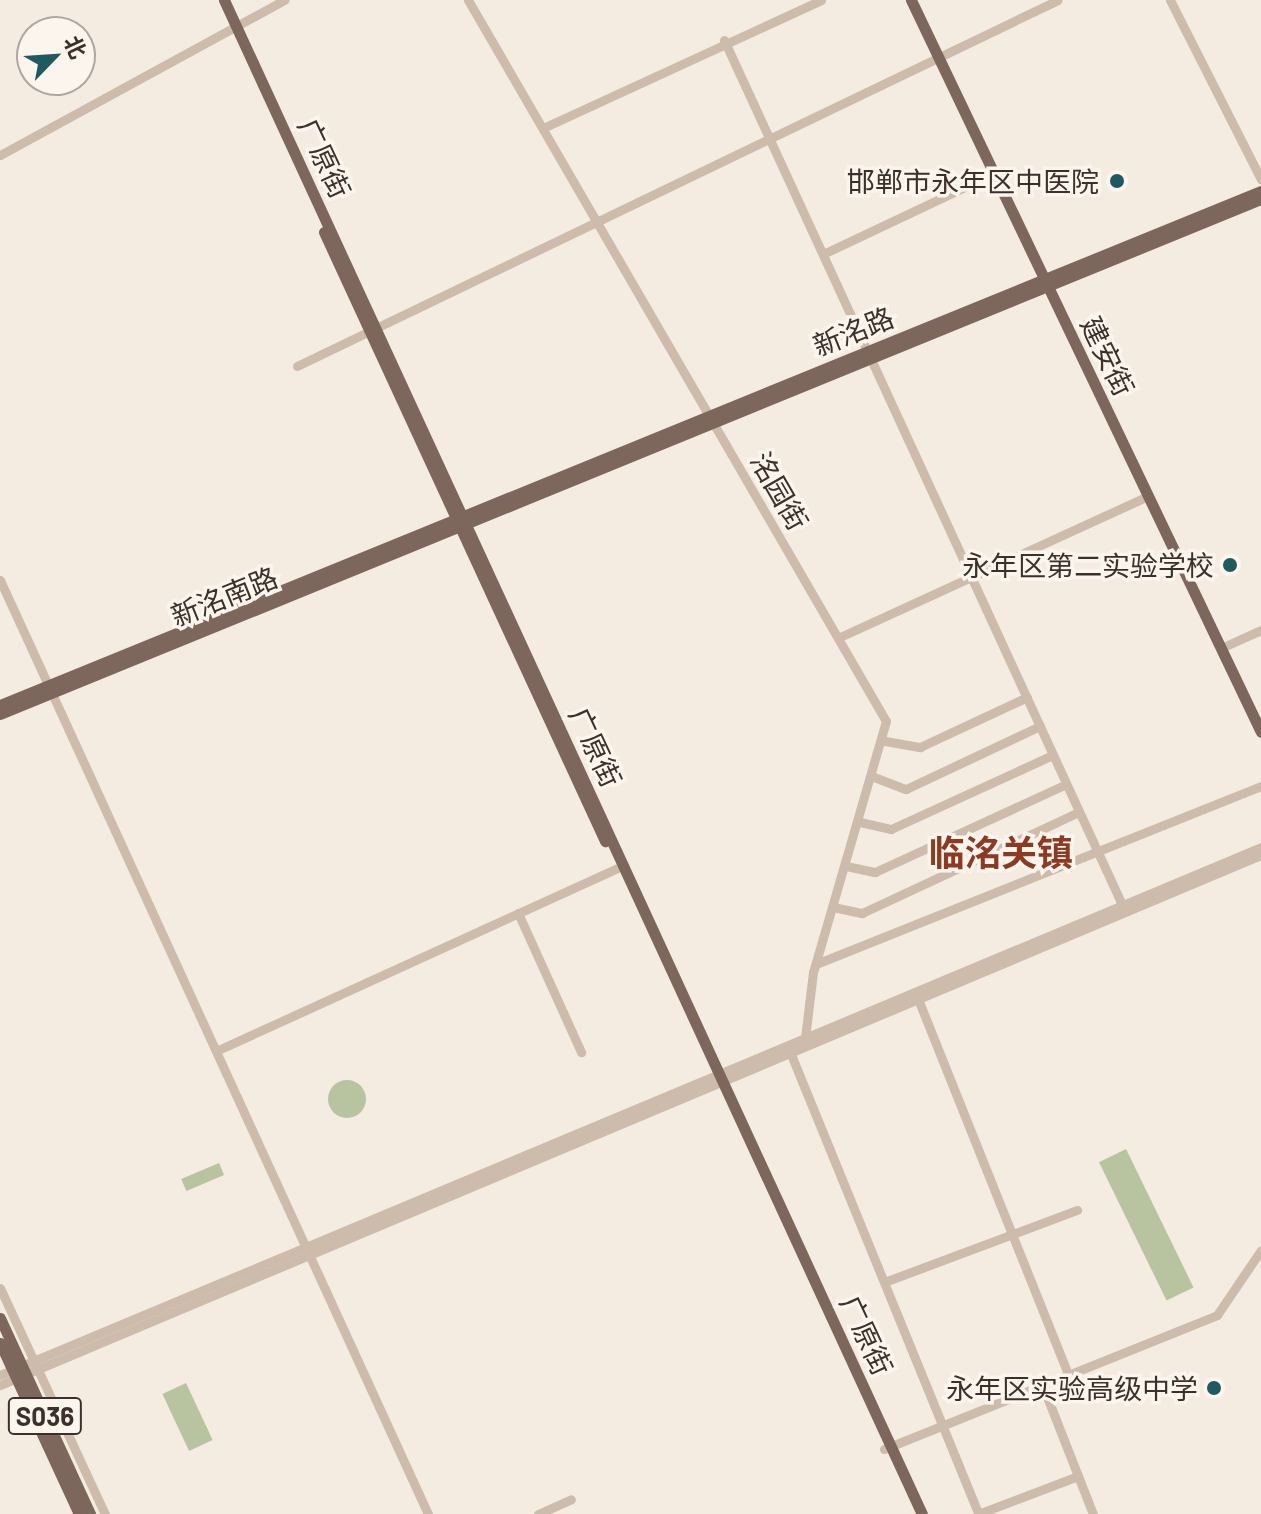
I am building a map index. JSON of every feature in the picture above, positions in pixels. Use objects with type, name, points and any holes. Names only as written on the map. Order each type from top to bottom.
[{"type":"main road","name":"广原街","points":[[217,0],[232,25],[719,1078],[887,1447],[914,1514]]},
{"type":"main road","name":"广原街","points":[[224,0],[232,25]]},
{"type":"main road","name":"建安街","points":[[911,0],[1261,732]]},
{"type":"main road","name":"新洺路","points":[[461,521],[1261,191]]},
{"type":"main road","name":"新洺路","points":[[1046,282],[1261,199]]},
{"type":"main road","name":"广原街","points":[[461,521],[617,868],[719,1078]]},
{"type":"main road","name":"新洺南路","points":[[0,714],[50,689],[461,521]]},
{"type":"main road","name":"新洺南路","points":[[0,705],[50,689]]},
{"type":"main road","name":"S036","points":[[0,1318],[79,1514]]},
{"type":"main road","name":"S036","points":[[0,1343],[19,1371],[90,1514]]},
{"type":"main road","name":"广原街","points":[[887,1447],[922,1514]]},
{"type":"street","points":[[0,155],[272,0]]},
{"type":"street","points":[[0,148],[284,0]]},
{"type":"street","name":"洺园街","points":[[468,0],[882,710],[885,741],[816,964],[805,1038]]},
{"type":"street","points":[[543,128],[724,40],[821,0]]},
{"type":"street","points":[[297,366],[1058,0]]},
{"type":"street","points":[[1170,0],[1261,179]]},
{"type":"street","points":[[724,40],[1124,909]]},
{"type":"street","points":[[823,254],[994,173]]},
{"type":"street","points":[[840,637],[1148,496]]},
{"type":"street","points":[[0,580],[428,1514]]},
{"type":"street","points":[[1221,648],[1261,630]]},
{"type":"street","points":[[885,741],[920,747],[1027,697]]},
{"type":"street","points":[[874,777],[906,789],[1040,726]]},
{"type":"street","points":[[860,822],[891,829],[1053,755]]},
{"type":"street","points":[[846,866],[875,872],[1066,784]]},
{"type":"street","points":[[816,964],[1099,854],[1261,786]]},
{"type":"street","points":[[833,907],[862,913],[1079,812]]},
{"type":"street","points":[[719,1078],[918,999],[1261,847]]},
{"type":"street","points":[[0,1375],[36,1364],[719,1078],[805,1038],[1261,855]]},
{"type":"street","points":[[216,1051],[617,868]]},
{"type":"street","points":[[518,913],[581,1052]]},
{"type":"street","points":[[918,999],[1068,1374]]},
{"type":"street","points":[[790,1052],[947,1423],[978,1514],[1078,1476]]},
{"type":"street","points":[[887,1281],[1077,1210]]},
{"type":"street","points":[[887,1447],[1217,1315],[1261,1250]]},
{"type":"street","points":[[0,1288],[105,1514]]},
{"type":"street","points":[[0,1385],[19,1371]]},
{"type":"street","points":[[1042,1384],[1093,1514]]},
{"type":"street","points":[[538,1514],[571,1499]]},
{"type":"green space","points":[[347,1080],[360,1086],[366,1099],[360,1112],[347,1118],[334,1112],[328,1099],[334,1086]]},
{"type":"green space","points":[[1126,1149],[1194,1287],[1167,1301],[1099,1162]]},
{"type":"green space","points":[[219,1163],[224,1175],[186,1191],[181,1179]]},
{"type":"green space","points":[[186,1383],[213,1440],[189,1451],[162,1394]]},
{"type":"place","name":"邯郸市永年区中医院","points":[[1117,181]]},
{"type":"place","name":"永年区第二实验学校","points":[[1230,565]]},
{"type":"place","name":"永年区实验高级中学","points":[[1214,1388]]},
{"type":"district","name":"临洺关镇","points":[[1001,852]]}]
